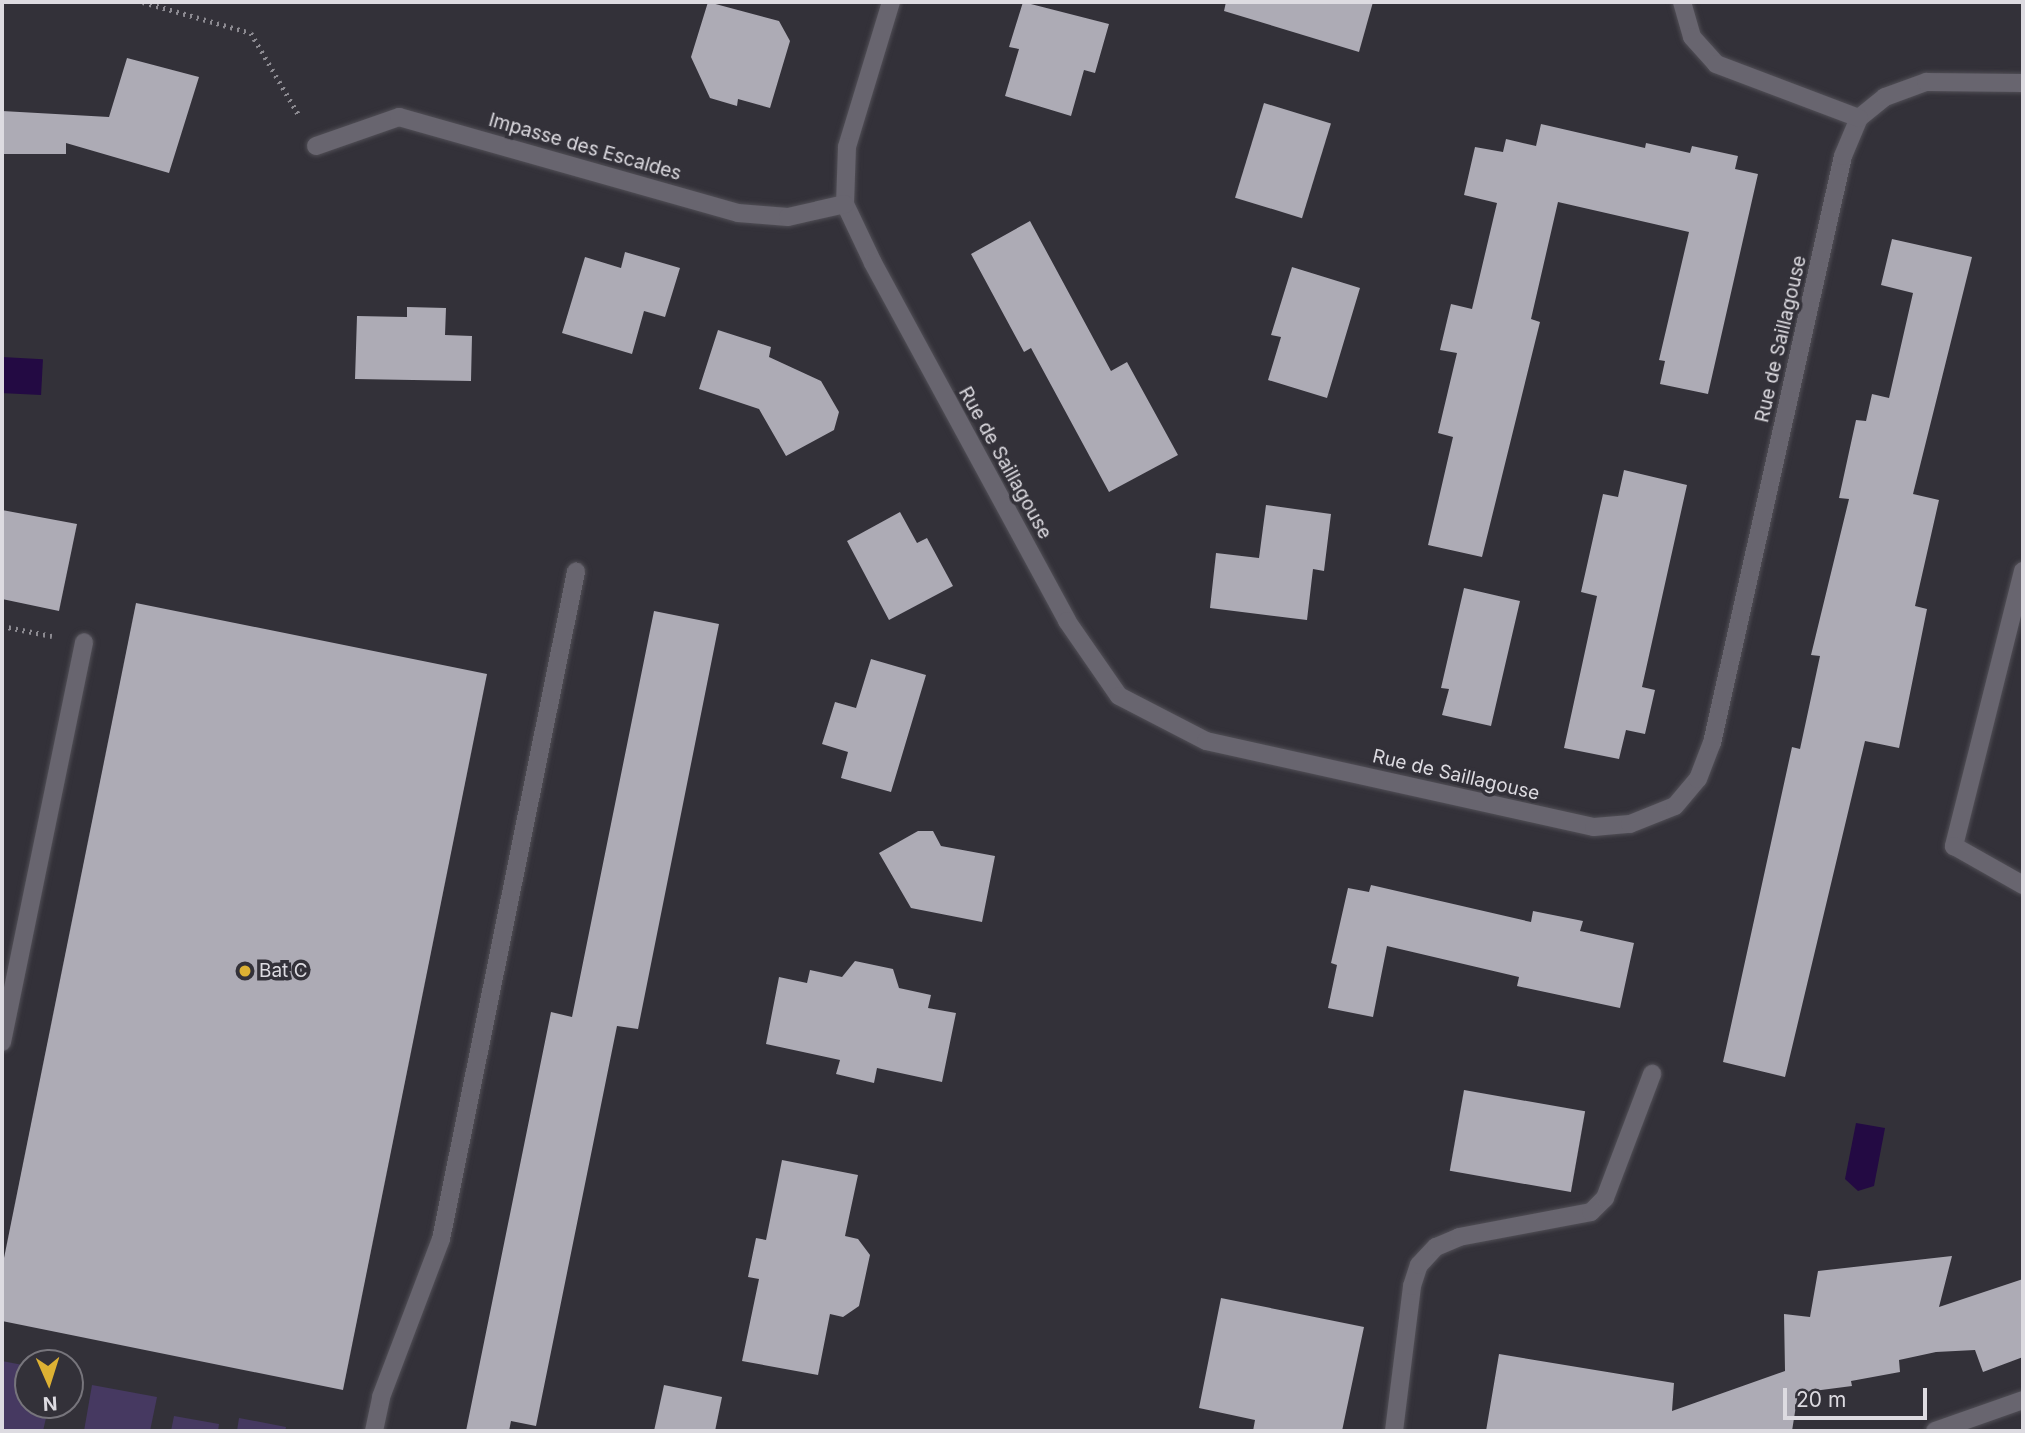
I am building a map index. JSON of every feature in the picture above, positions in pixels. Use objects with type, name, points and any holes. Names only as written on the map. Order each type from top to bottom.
[{"type":"street","name":"Rue de Saillagouse","points":[[891,2],[847,147],[845,204],[873,263],[1067,621],[1119,696],[1206,741],[1594,827],[1630,824],[1675,806],[1698,779],[1712,743],[1843,156],[1859,118],[1885,97],[1926,82],[2023,83]]},
{"type":"street","points":[[1682,2],[1692,37],[1716,64],[1859,118]]},
{"type":"street","name":"Impasse des Escaldes","points":[[316,146],[399,117],[738,212],[788,217],[845,204]]},
{"type":"street","points":[[2023,571],[1954,846],[2023,885]]},
{"type":"street","points":[[374,1431],[381,1397],[440,1239],[576,572]]},
{"type":"street","points":[[2,1042],[84,642]]},
{"type":"street","points":[[1394,1431],[1412,1286],[1419,1265],[1436,1247],[1459,1237],[1591,1212],[1605,1198],[1652,1074]]},
{"type":"street","points":[[1935,1431],[2023,1400]]},
{"type":"path","points":[[143,2],[251,33],[316,146]]},
{"type":"path","points":[[2,626],[84,642]]},
{"type":"shaded area","points":[[2,357],[43,359],[41,395],[2,393]]},
{"type":"shaded area","points":[[1856,1123],[1885,1128],[1874,1186],[1858,1191],[1845,1179]]},
{"type":"shaded area","points":[[2,1361],[14,1363],[14,1419],[46,1419],[43,1431],[2,1431]]},
{"type":"shaded area","points":[[92,1385],[157,1397],[150,1431],[84,1431]]},
{"type":"shaded area","points":[[174,1416],[219,1424],[218,1431],[171,1431]]},
{"type":"shaded area","points":[[239,1418],[286,1427],[285,1431],[237,1431]]},
{"type":"building","points":[[708,2],[779,21],[790,41],[770,108],[738,99],[737,106],[710,98],[691,57]]},
{"type":"building","points":[[1023,2],[1109,24],[1095,73],[1084,70],[1071,116],[1005,96],[1019,49],[1009,47]]},
{"type":"building","points":[[1226,2],[1373,2],[1359,52],[1224,11]]},
{"type":"building","points":[[127,58],[199,77],[169,173],[66,143],[66,154],[2,154],[2,111],[109,117]]},
{"type":"building","points":[[1264,103],[1331,123],[1302,218],[1235,198]]},
{"type":"building","points":[[1541,124],[1645,148],[1646,143],[1690,153],[1692,146],[1738,156],[1735,169],[1758,174],[1708,394],[1660,384],[1665,361],[1659,360],[1689,232],[1558,202],[1531,319],[1540,322],[1482,557],[1428,545],[1453,437],[1438,433],[1457,353],[1440,350],[1451,304],[1472,309],[1497,203],[1464,195],[1475,147],[1503,152],[1506,139],[1536,146]]},
{"type":"building","points":[[1030,221],[1111,371],[1127,362],[1178,455],[1109,492],[1031,348],[1024,352],[971,254]]},
{"type":"building","points":[[1892,239],[1972,257],[1913,494],[1939,500],[1915,606],[1927,609],[1899,748],[1865,741],[1785,1077],[1723,1062],[1792,747],[1800,749],[1820,656],[1811,655],[1849,499],[1839,498],[1856,420],[1866,421],[1872,394],[1889,398],[1913,293],[1881,285]]},
{"type":"building","points":[[625,252],[680,268],[665,317],[644,311],[632,354],[562,333],[585,257],[621,268]]},
{"type":"building","points":[[1292,267],[1360,288],[1327,398],[1268,380],[1281,337],[1271,335]]},
{"type":"building","points":[[407,307],[446,308],[445,335],[472,336],[471,381],[355,379],[357,316],[407,317]]},
{"type":"building","points":[[718,330],[771,347],[769,357],[821,381],[839,412],[834,430],[786,456],[759,409],[699,389]]},
{"type":"building","points":[[1624,470],[1687,485],[1642,687],[1655,690],[1645,734],[1626,730],[1619,759],[1564,748],[1597,596],[1581,592],[1603,494],[1618,497]]},
{"type":"building","points":[[1266,505],[1331,514],[1324,571],[1313,569],[1307,620],[1210,608],[1216,553],[1259,558]]},
{"type":"building","points":[[2,510],[77,524],[59,611],[2,599]]},
{"type":"building","points":[[900,512],[917,543],[927,538],[953,586],[889,620],[847,541]]},
{"type":"building","points":[[1464,588],[1520,601],[1491,726],[1442,715],[1449,689],[1441,688]]},
{"type":"building","name":"Bat C","points":[[136,603],[487,674],[343,1390],[2,1321],[2,1268]]},
{"type":"building","points":[[654,611],[719,624],[638,1029],[617,1026],[536,1426],[511,1421],[509,1431],[466,1431],[551,1012],[572,1017]]},
{"type":"building","points":[[871,659],[926,675],[891,792],[841,778],[848,752],[822,744],[835,702],[856,708]]},
{"type":"building","points":[[918,831],[933,831],[941,846],[995,856],[982,922],[911,908],[879,853]]},
{"type":"building","points":[[1371,885],[1531,922],[1533,911],[1583,921],[1580,931],[1634,943],[1620,1008],[1517,986],[1519,977],[1387,946],[1373,1017],[1328,1008],[1337,965],[1331,963],[1348,888],[1369,892]]},
{"type":"building","points":[[855,961],[893,969],[899,988],[931,995],[928,1008],[956,1013],[942,1082],[877,1068],[874,1083],[836,1074],[840,1060],[766,1044],[779,977],[807,983],[810,970],[842,977]]},
{"type":"building","points":[[1464,1090],[1585,1111],[1571,1192],[1450,1171]]},
{"type":"building","points":[[782,1160],[858,1175],[845,1236],[858,1239],[870,1255],[859,1306],[843,1317],[830,1314],[818,1375],[742,1361],[759,1279],[748,1277],[756,1238],[766,1240]]},
{"type":"building","points":[[1952,1256],[1939,1307],[2023,1279],[2023,1357],[1983,1372],[1975,1350],[1936,1352],[1899,1360],[1900,1372],[1851,1381],[1852,1386],[1798,1393],[1792,1431],[1486,1431],[1499,1354],[1674,1383],[1672,1411],[1785,1371],[1784,1314],[1810,1317],[1818,1271]]},
{"type":"building","points":[[1221,1298],[1364,1327],[1342,1431],[1253,1431],[1255,1420],[1199,1408]]},
{"type":"building","points":[[664,1385],[722,1397],[715,1431],[654,1431]]},
{"type":"place","name":"Bat C","points":[[245,971]]}]
